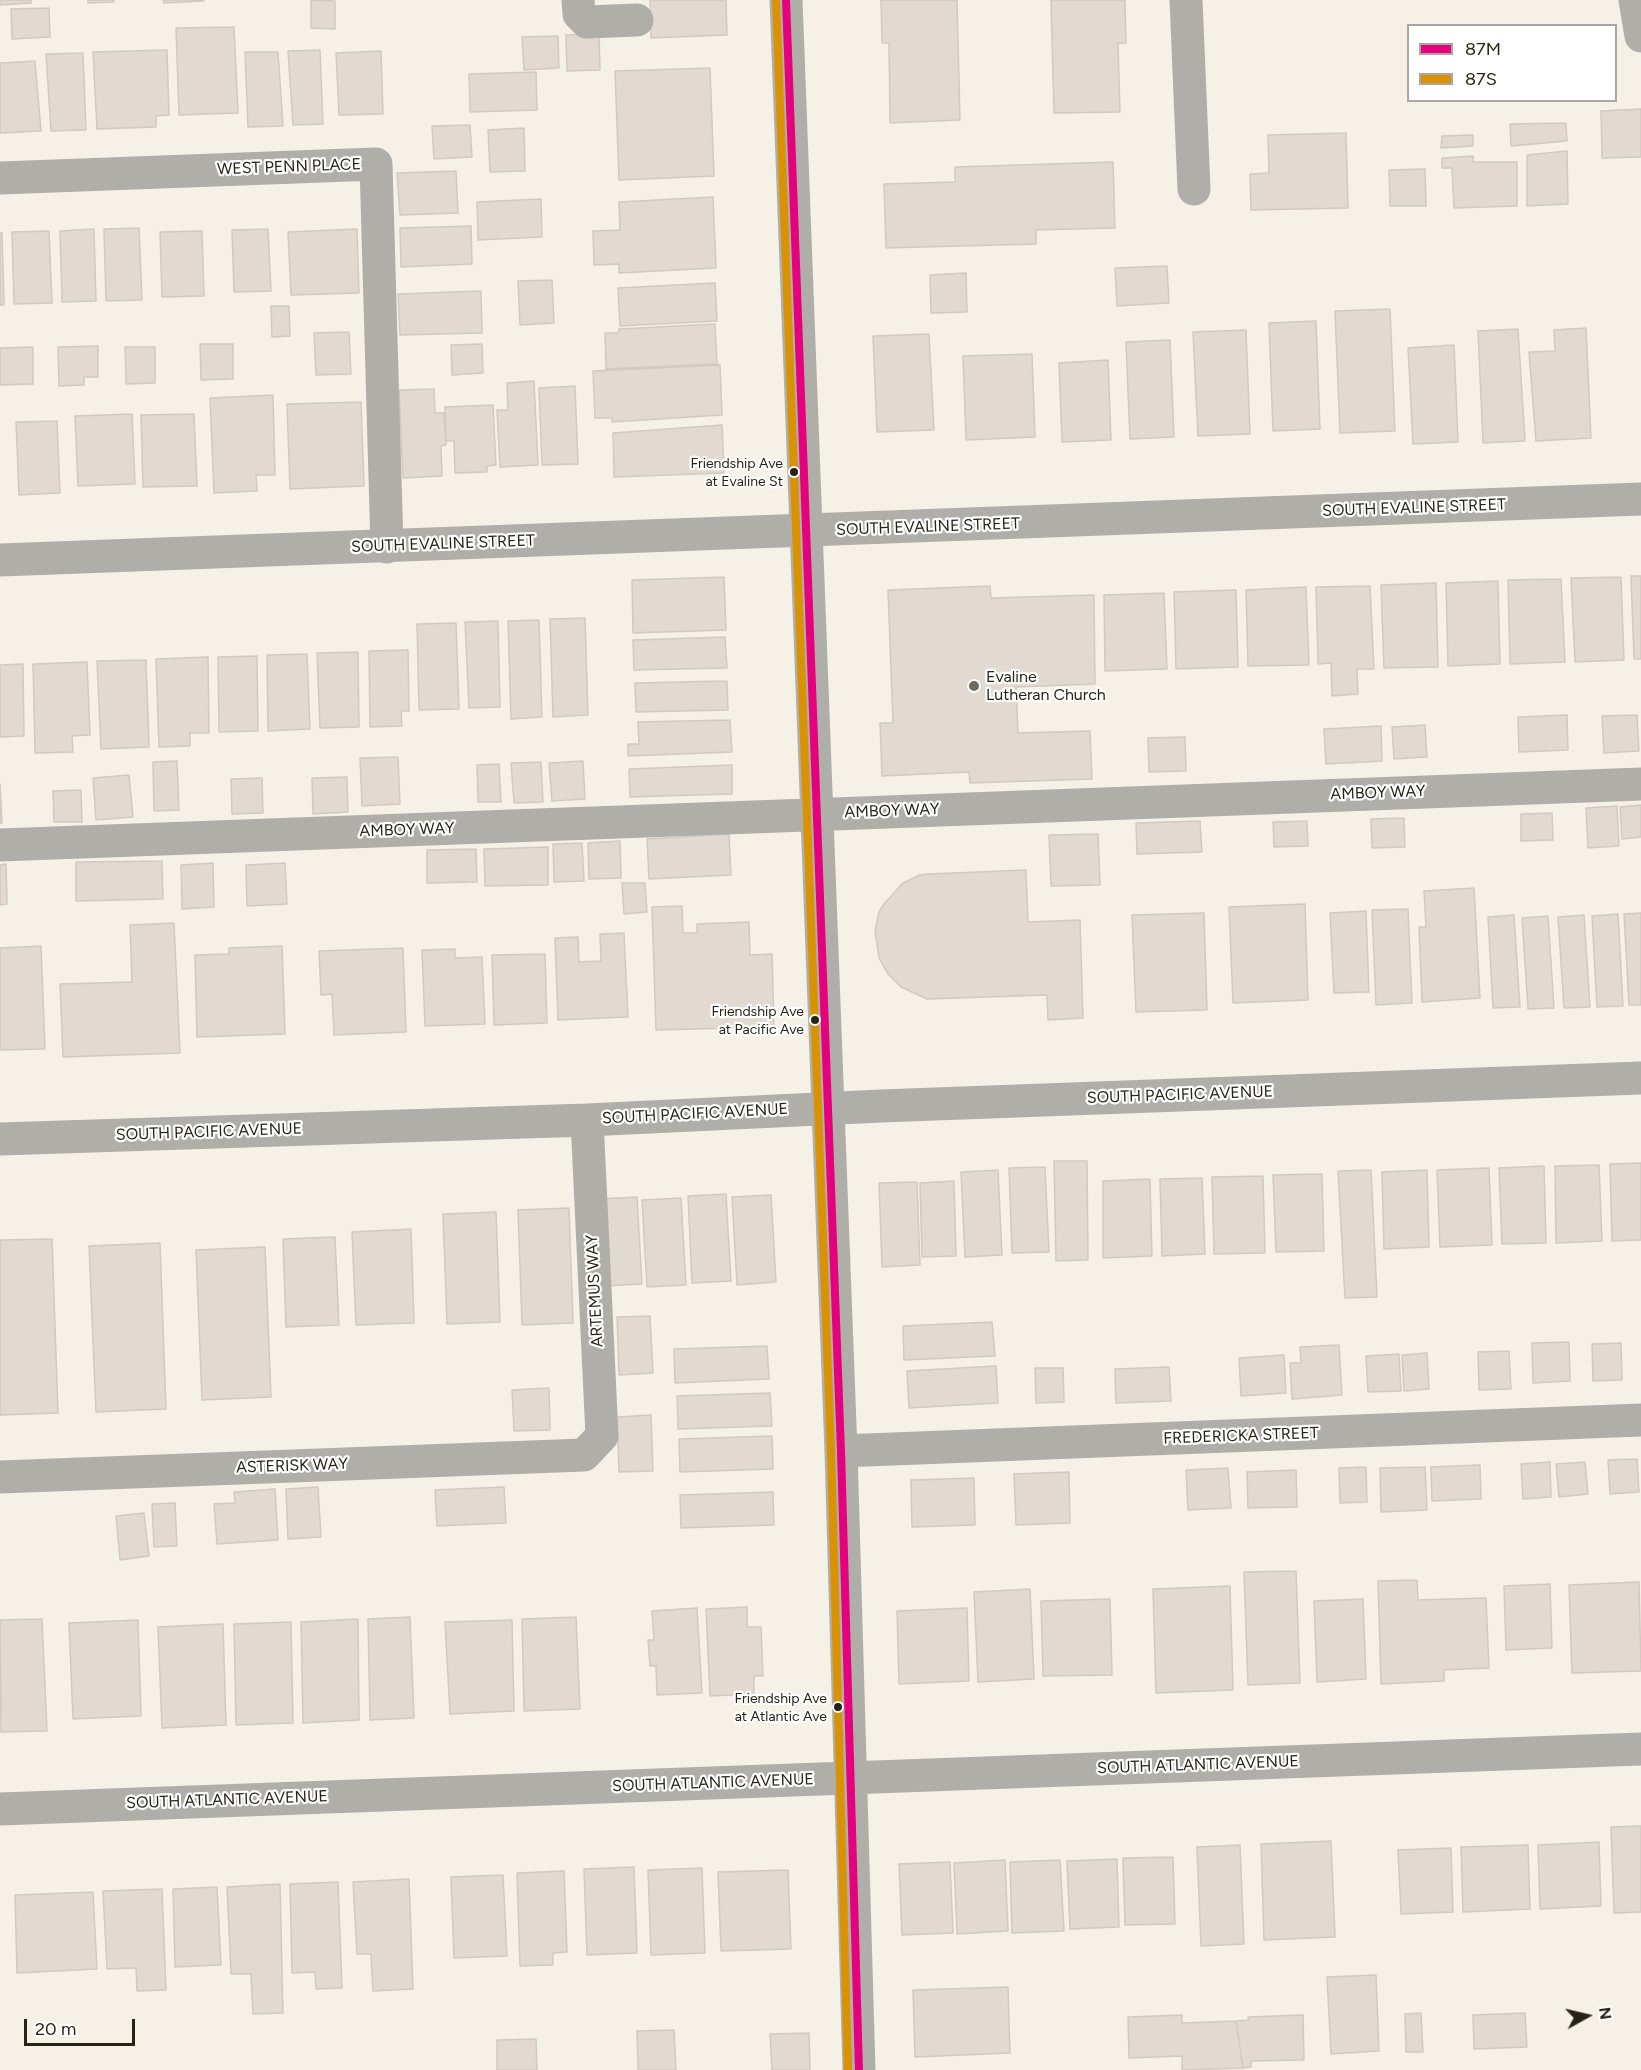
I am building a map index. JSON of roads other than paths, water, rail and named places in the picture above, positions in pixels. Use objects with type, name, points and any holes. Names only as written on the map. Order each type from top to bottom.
[{"type":"street","points":[[578,0],[579,14],[587,22],[637,20]]},
{"type":"street","points":[[786,0],[841,1451],[859,2070]]},
{"type":"street","points":[[1186,0],[1194,189]]},
{"type":"street","points":[[1635,0],[1641,36]]},
{"type":"street","name":"WEST PENN PLACE","points":[[0,178],[376,164],[387,547]]},
{"type":"street","name":"SOUTH EVALINE STREET","points":[[0,560],[752,532],[807,532],[1641,499]]},
{"type":"street","name":"AMBOY WAY","points":[[0,845],[1641,784]]},
{"type":"street","name":"SOUTH PACIFIC AVENUE","points":[[0,1139],[587,1120],[827,1108],[1641,1078]]},
{"type":"street","name":"ARTEMUS WAY","points":[[584,1455],[602,1436],[587,1120]]},
{"type":"street","name":"FREDERICKA STREET","points":[[841,1451],[1641,1420]]},
{"type":"street","name":"ASTERISK WAY","points":[[0,1477],[584,1455]]},
{"type":"street","name":"SOUTH ATLANTIC AVENUE","points":[[0,1809],[1641,1749]]},
{"type":"place","name":"Friendship Ave at Evaline St","points":[[794,472]]},
{"type":"place","name":"Evaline Lutheran Church","points":[[974,686]]},
{"type":"place","name":"Friendship Ave at Pacific Ave","points":[[815,1020]]},
{"type":"place","name":"Friendship Ave at Atlantic Ave","points":[[838,1707]]}]
